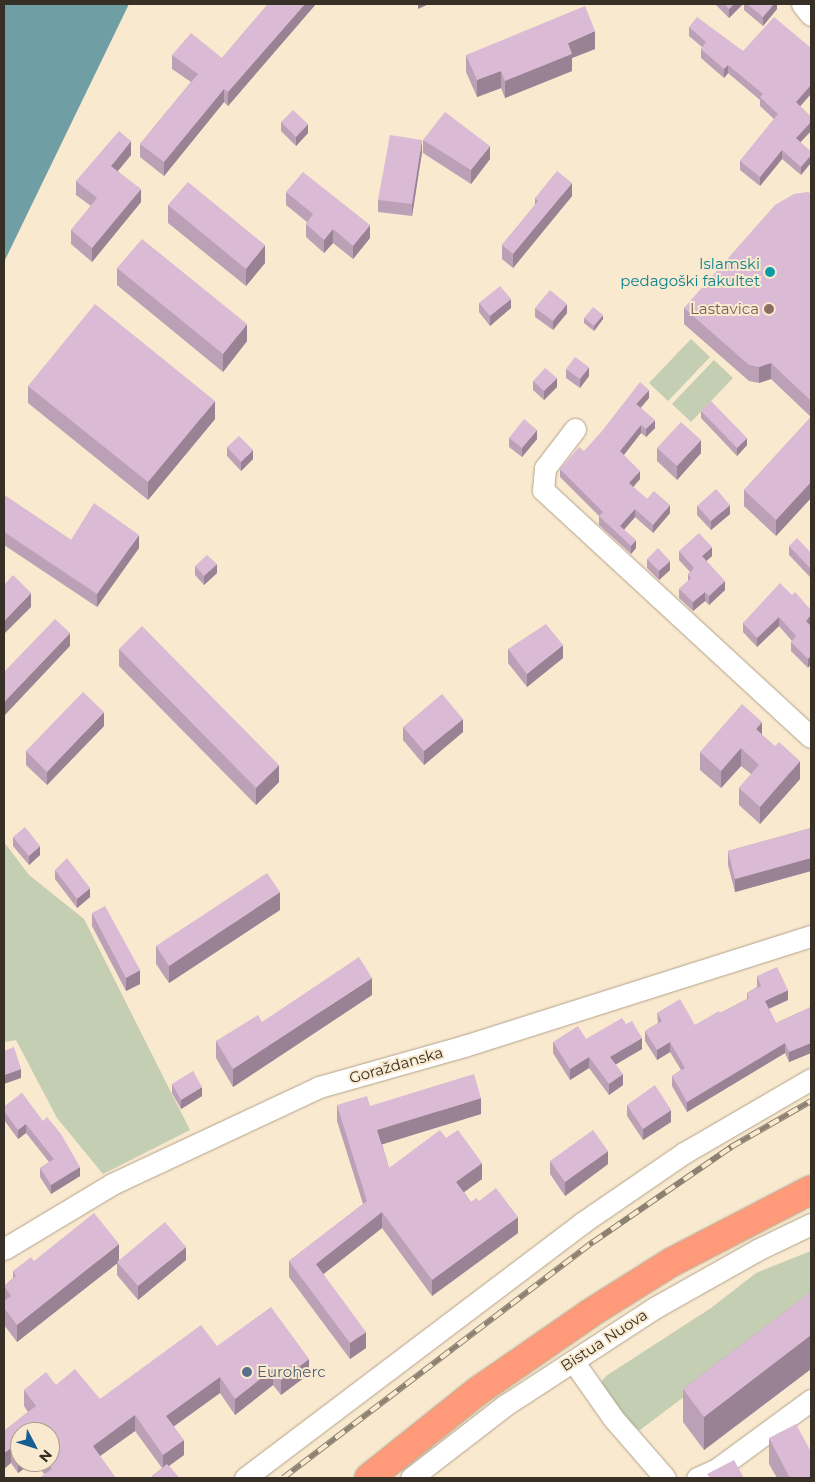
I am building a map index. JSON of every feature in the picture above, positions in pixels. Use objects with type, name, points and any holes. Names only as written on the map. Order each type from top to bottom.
[{"type":"highway","points":[[753,1218],[776,1195],[811,1175]]},
{"type":"highway","points":[[369,1478],[478,1392],[589,1314],[753,1218],[811,1190]]},
{"type":"highway","points":[[753,1218],[773,1214],[811,1200]]},
{"type":"street","points":[[802,4],[811,15]]},
{"type":"street","points":[[575,429],[545,468],[543,490],[811,737]]},
{"type":"street","name":"Goraždanska","points":[[4,1250],[112,1184],[319,1087],[464,1046],[811,936]]},
{"type":"street","points":[[245,1478],[582,1223],[684,1153],[811,1079]]},
{"type":"street","name":"Bistua Nuova","points":[[411,1478],[504,1406],[656,1306],[757,1250],[811,1224]]},
{"type":"street","points":[[573,1361],[613,1418],[665,1478]]},
{"type":"street","points":[[697,1478],[716,1469],[811,1400]]},
{"type":"green space","points":[[691,339],[710,357],[668,401],[649,383]]},
{"type":"green space","points":[[714,360],[733,378],[691,422],[672,404]]},
{"type":"green space","points":[[4,842],[29,875],[84,919],[190,1130],[103,1174],[57,1118],[16,1040],[4,1042]]},
{"type":"green space","points":[[811,1251],[811,1301],[640,1430],[632,1426],[599,1385],[606,1376],[711,1308],[756,1273]]},
{"type":"water","points":[[4,4],[129,4],[4,262]]},
{"type":"building","points":[[268,4],[305,4],[228,92],[224,89],[164,162],[140,144],[198,74],[172,55],[191,33],[222,58]]},
{"type":"building","points":[[724,4],[734,4],[729,9]]},
{"type":"building","points":[[747,4],[774,4],[763,17]]},
{"type":"building","points":[[585,6],[595,31],[568,43],[572,54],[505,81],[501,71],[477,80],[466,55]]},
{"type":"building","points":[[697,17],[743,51],[774,17],[811,48],[811,88],[810,86],[796,102],[811,117],[811,122],[796,138],[811,152],[811,155],[801,167],[782,150],[760,177],[740,161],[778,114],[760,97],[763,94],[728,65],[724,69],[701,49],[706,42],[689,27]]},
{"type":"building","points":[[293,110],[308,124],[296,137],[281,122]]},
{"type":"building","points":[[445,112],[490,146],[471,170],[423,140]]},
{"type":"building","points":[[119,131],[131,141],[111,166],[141,189],[92,248],[71,230],[97,198],[76,181]]},
{"type":"building","points":[[390,135],[422,140],[412,204],[378,200]]},
{"type":"building","points":[[557,171],[572,183],[513,254],[502,245],[538,201],[535,198]]},
{"type":"building","points":[[303,172],[370,225],[353,246],[333,229],[324,240],[306,224],[313,214],[286,192]]},
{"type":"building","points":[[188,182],[265,245],[246,269],[168,205]]},
{"type":"building","name":"Islamski pedagoški fakultet","points":[[811,193],[811,401],[771,363],[759,367],[749,365],[684,308],[775,205],[794,194]]},
{"type":"building","points":[[142,239],[247,324],[223,354],[117,268]]},
{"type":"building","points":[[500,286],[511,299],[490,316],[479,303]]},
{"type":"building","points":[[550,290],[567,304],[553,321],[535,308]]},
{"type":"building","points":[[95,304],[215,401],[148,482],[28,386]]},
{"type":"building","points":[[593,307],[603,315],[594,326],[584,318]]},
{"type":"building","points":[[575,357],[589,367],[580,379],[566,369]]},
{"type":"building","points":[[545,368],[557,378],[544,391],[533,381]]},
{"type":"building","points":[[640,382],[649,390],[636,404],[655,420],[646,429],[641,425],[620,451],[640,471],[629,483],[647,499],[654,491],[670,505],[653,525],[635,509],[620,526],[636,540],[631,546],[599,516],[603,512],[560,469],[579,447],[584,451]]},
{"type":"building","points":[[711,401],[747,438],[737,448],[701,411]]},
{"type":"building","points":[[811,417],[811,482],[776,520],[744,490]]},
{"type":"building","points":[[524,419],[537,430],[522,448],[509,438]]},
{"type":"building","points":[[681,422],[701,440],[677,466],[657,448]]},
{"type":"building","points":[[239,436],[253,450],[241,462],[227,447]]},
{"type":"building","points":[[716,489],[730,505],[711,521],[697,506]]},
{"type":"building","points":[[4,495],[71,540],[94,503],[139,535],[97,594],[4,532]]},
{"type":"building","points":[[699,533],[712,547],[702,556],[725,581],[709,596],[705,592],[693,602],[679,589],[691,578],[688,574],[694,568],[679,551]]},
{"type":"building","points":[[797,538],[811,553],[810,568],[789,546]]},
{"type":"building","points":[[658,548],[670,561],[659,571],[647,559]]},
{"type":"building","points":[[207,555],[217,564],[204,576],[195,566]]},
{"type":"building","points":[[13,575],[31,593],[4,621],[4,585]]},
{"type":"building","points":[[780,583],[792,595],[795,592],[811,610],[811,615],[806,621],[811,626],[811,655],[808,659],[791,642],[796,636],[779,617],[757,638],[743,623]]},
{"type":"building","points":[[55,619],[70,633],[4,702],[4,670]]},
{"type":"building","points":[[546,624],[563,645],[527,674],[508,649]]},
{"type":"building","points":[[142,626],[279,765],[256,788],[119,649]]},
{"type":"building","points":[[83,692],[104,712],[47,772],[26,751]]},
{"type":"building","points":[[442,694],[463,719],[424,751],[403,727]]},
{"type":"building","points":[[742,704],[762,722],[756,729],[775,746],[779,742],[800,761],[760,807],[739,788],[759,765],[741,748],[721,771],[700,752]]},
{"type":"building","points":[[25,827],[40,846],[29,856],[13,837]]},
{"type":"building","points":[[811,828],[811,858],[735,879],[728,851]]},
{"type":"building","points":[[67,858],[90,888],[77,899],[55,870]]},
{"type":"building","points":[[267,873],[280,892],[169,966],[156,946]]},
{"type":"building","points":[[105,906],[140,970],[126,978],[92,913]]},
{"type":"building","points":[[359,957],[372,978],[233,1069],[216,1041],[258,1015],[262,1022]]},
{"type":"building","points":[[777,967],[788,990],[765,1001],[776,1023],[811,1007],[811,1043],[789,1052],[785,1043],[687,1102],[672,1076],[685,1068],[670,1042],[657,1050],[645,1031],[662,1021],[657,1013],[680,999],[695,1025],[719,1011],[720,1013],[749,998],[747,993],[761,986],[757,976]]},
{"type":"building","points":[[622,1018],[626,1024],[632,1021],[642,1038],[610,1057],[623,1074],[609,1084],[589,1057],[570,1069],[553,1042],[578,1026],[586,1039]]},
{"type":"building","points":[[14,1047],[21,1069],[4,1075],[4,1051]]},
{"type":"building","points":[[193,1071],[202,1087],[181,1100],[172,1084]]},
{"type":"building","points":[[474,1074],[481,1098],[377,1130],[389,1168],[440,1130],[446,1138],[458,1130],[482,1163],[456,1182],[471,1202],[476,1198],[479,1201],[496,1188],[518,1217],[432,1280],[382,1212],[316,1264],[366,1332],[350,1343],[289,1261],[367,1201],[337,1105],[367,1096],[370,1106]]},
{"type":"building","points":[[655,1085],[671,1110],[643,1129],[627,1105]]},
{"type":"building","points":[[22,1093],[43,1121],[47,1117],[61,1134],[80,1167],[51,1185],[40,1168],[54,1159],[26,1124],[18,1130],[4,1111],[4,1107]]},
{"type":"building","points":[[593,1130],[608,1151],[565,1182],[550,1161]]},
{"type":"building","points":[[94,1213],[119,1244],[17,1325],[4,1308],[4,1301],[11,1296],[4,1286],[16,1276],[13,1271],[31,1257],[34,1261]]},
{"type":"building","points":[[165,1222],[186,1247],[138,1286],[117,1262]]},
{"type":"building","points":[[811,1292],[811,1335],[704,1417],[683,1389]]},
{"type":"building","points":[[271,1307],[309,1359],[281,1380],[273,1369],[235,1399],[220,1377],[166,1416],[184,1440],[163,1455],[135,1415],[93,1446],[116,1478],[39,1478],[48,1472],[60,1472],[60,1422],[16,1422],[36,1406],[24,1390],[46,1372],[56,1385],[75,1369],[100,1399],[201,1325],[217,1346]]},
{"type":"building","points":[[796,1424],[811,1452],[811,1478],[790,1478],[769,1438]]},
{"type":"building","points":[[10,1426],[10,1449],[4,1453],[4,1431]]},
{"type":"building","points":[[734,1460],[744,1478],[710,1478],[707,1474]]},
{"type":"building","points":[[167,1464],[179,1478],[154,1478],[152,1476]]},
{"type":"railway","points":[[283,1478],[593,1242],[731,1147],[811,1101]]},
{"type":"place","name":"Islamski pedagoški fakultet","points":[[770,272]]},
{"type":"place","name":"Lastavica","points":[[769,309]]},
{"type":"place","name":"Euroherc","points":[[247,1372]]}]
